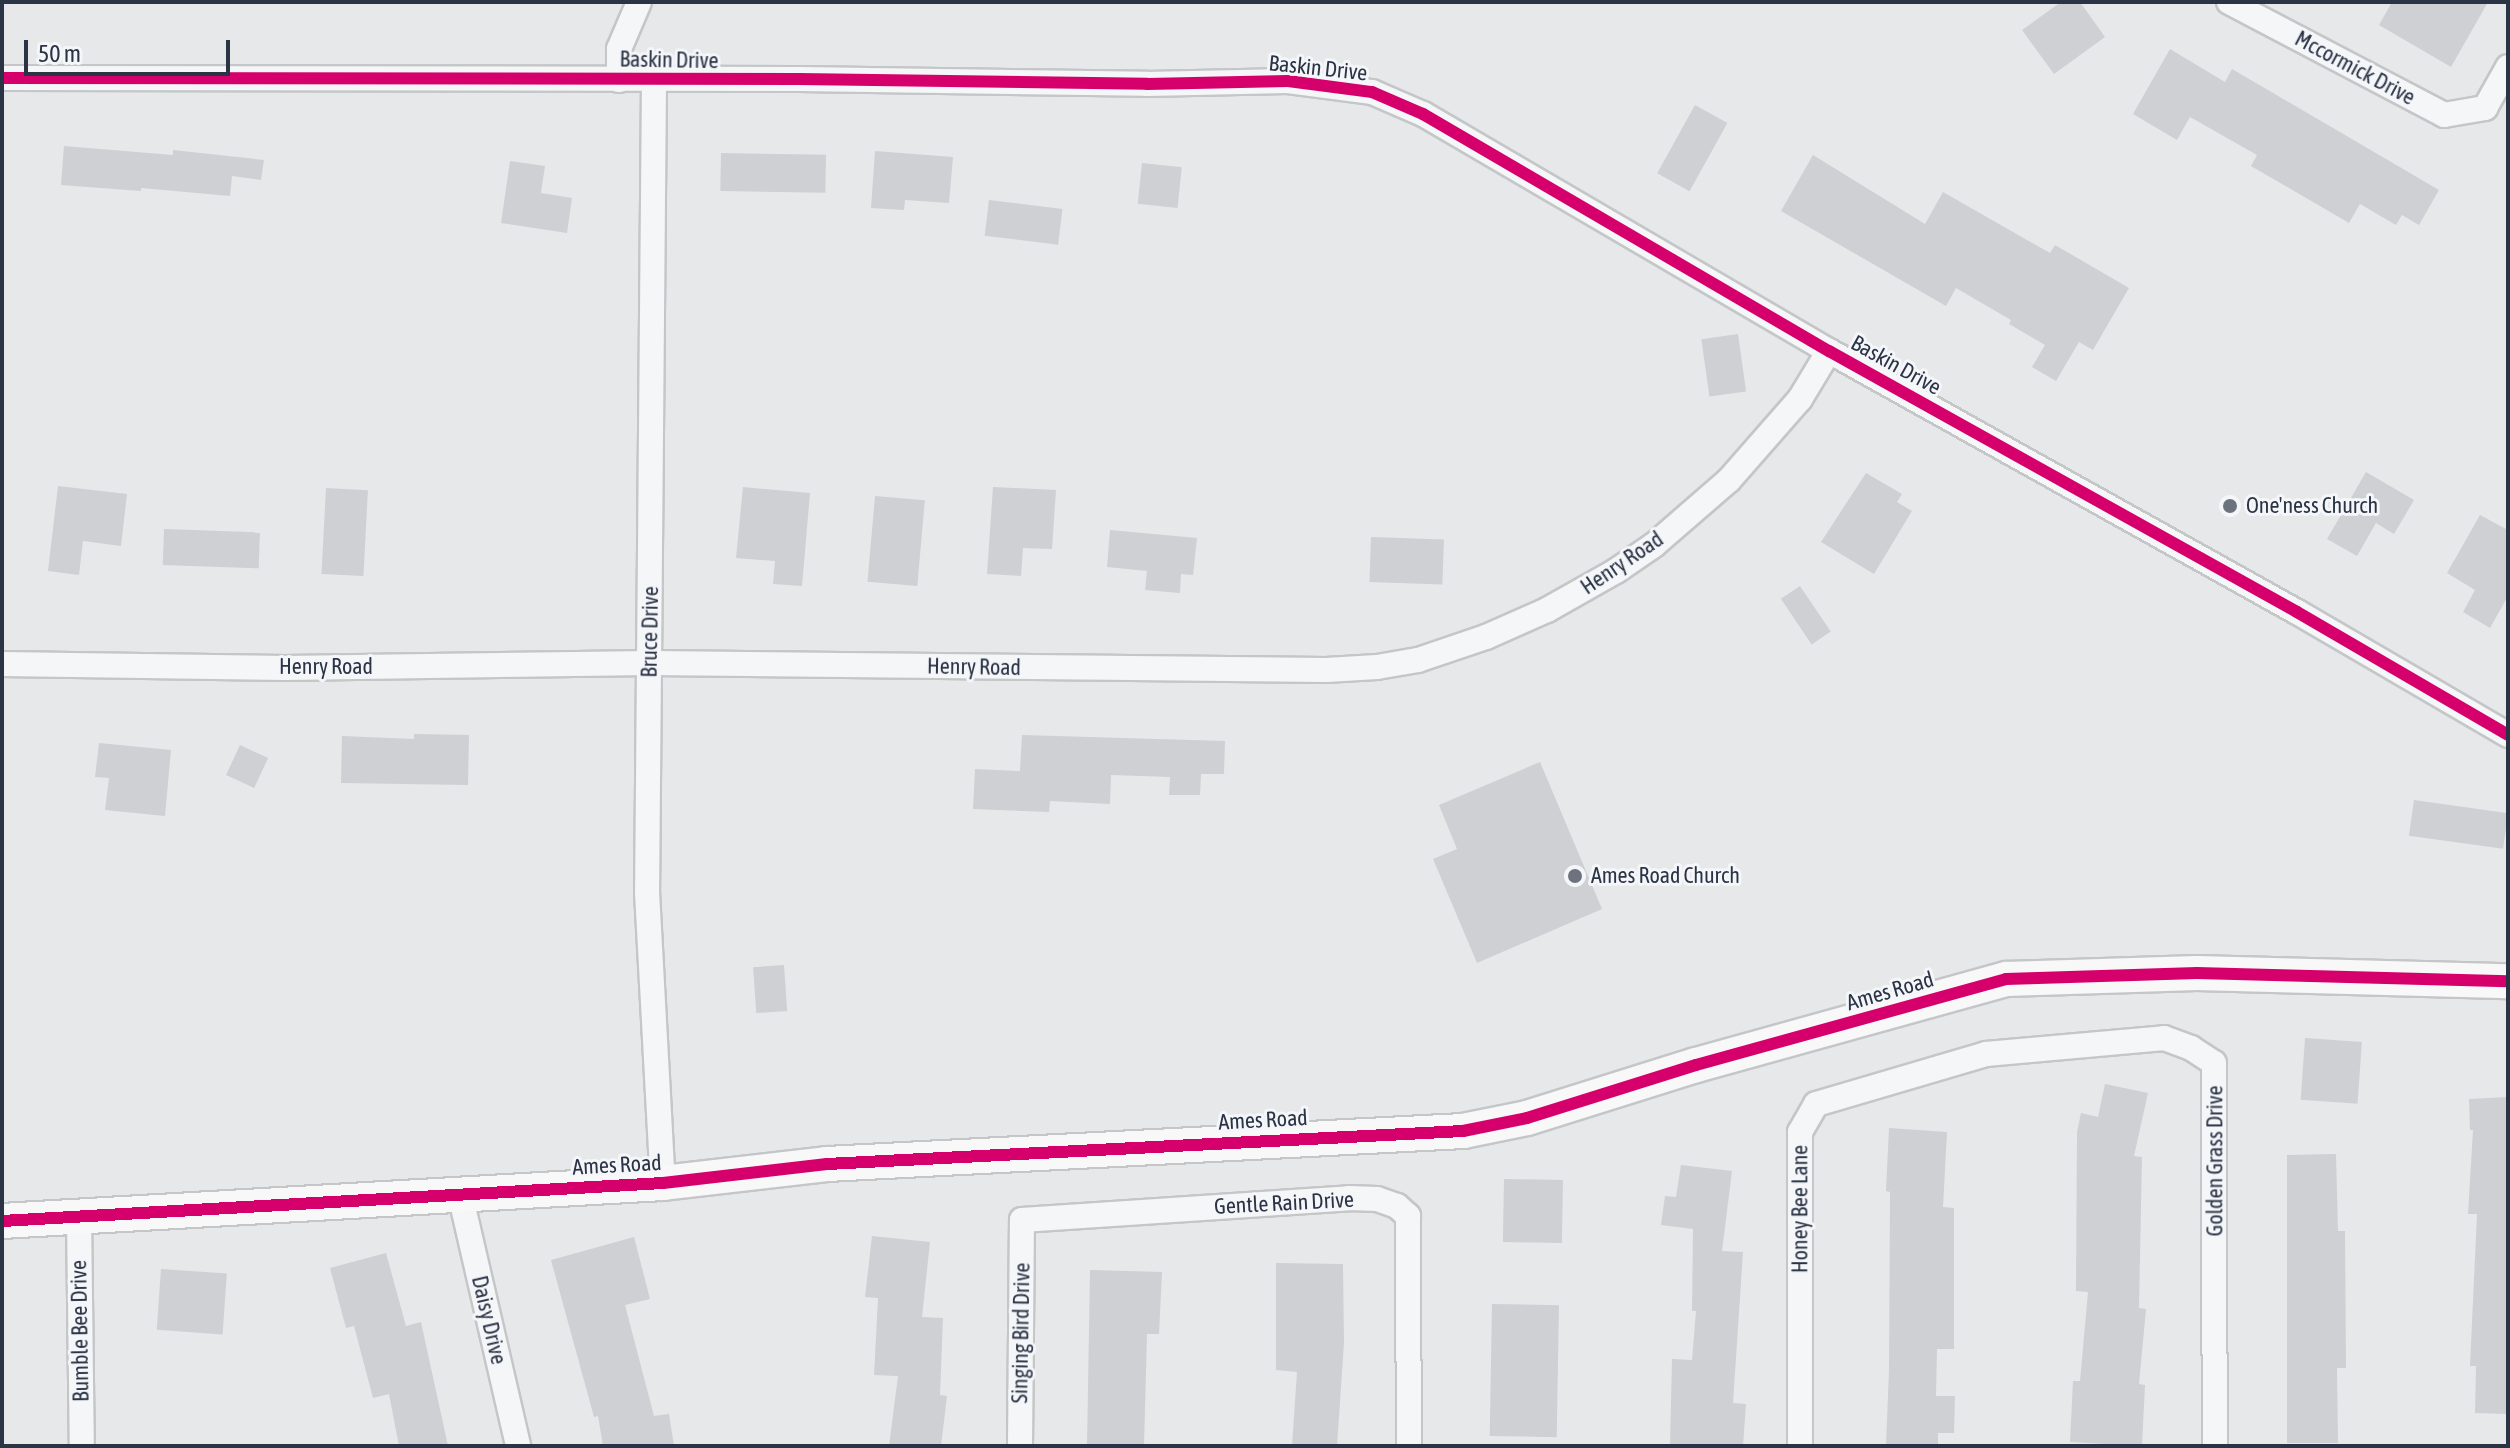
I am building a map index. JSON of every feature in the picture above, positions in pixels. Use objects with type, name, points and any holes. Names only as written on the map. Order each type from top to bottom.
[{"type":"street","points":[[619,80],[619,49],[639,2]]},
{"type":"street","name":"Mccormick Drive","points":[[2229,2],[2444,115],[2485,108],[2508,67]]},
{"type":"street","name":"Baskin Drive","points":[[2,78],[799,79],[1147,84],[1288,81],[1372,92],[1423,114],[1829,351],[2508,735]]},
{"type":"street","name":"Bruce Drive","points":[[654,81],[647,892],[663,1183]]},
{"type":"street","name":"Henry Road","points":[[2,664],[285,668],[651,663],[1326,670],[1418,660],[1486,637],[1547,610],[1616,571],[1654,545],[1729,480],[1765,442],[1800,399],[1829,351]]},
{"type":"street","name":"Ames Road","points":[[2,1221],[663,1183],[827,1164],[1463,1131],[1527,1118],[1696,1065],[2006,979],[2197,973],[2508,981]]},
{"type":"street","name":"Golden Grass Drive","points":[[1986,1054],[2164,1038],[2191,1048],[2214,1063],[2215,1446]]},
{"type":"street","name":"Honey Bee Lane","points":[[1800,1446],[1800,1132],[1816,1104],[1986,1054]]},
{"type":"street","name":"Daisy Drive","points":[[460,1194],[518,1446]]},
{"type":"street","name":"Gentle Rain Drive","points":[[1022,1220],[1349,1198],[1377,1199],[1397,1206],[1408,1216],[1409,1446]]},
{"type":"street","name":"Bumble Bee Drive","points":[[79,1216],[82,1446]]},
{"type":"street","name":"Singing Bird Drive","points":[[1020,1446],[1022,1220]]},
{"type":"building","points":[[2061,2],[2080,2],[2105,37],[2054,74],[2022,30]]},
{"type":"building","points":[[2392,2],[2488,2],[2451,67],[2379,25]]},
{"type":"building","points":[[2170,49],[2225,82],[2232,69],[2439,190],[2419,225],[2402,215],[2396,225],[2360,204],[2349,223],[2251,166],[2257,155],[2190,117],[2177,140],[2133,114]]},
{"type":"building","points":[[1695,105],[1727,123],[1690,191],[1657,173]]},
{"type":"building","points":[[64,146],[173,155],[173,150],[264,160],[261,180],[232,176],[230,196],[141,188],[141,191],[61,185]]},
{"type":"building","points":[[875,151],[953,157],[949,203],[905,200],[904,210],[871,208]]},
{"type":"building","points":[[721,153],[826,155],[825,193],[720,191]]},
{"type":"building","points":[[1813,155],[1925,224],[1943,192],[2050,253],[2055,245],[2129,288],[2093,350],[2079,342],[2056,381],[2032,367],[2045,345],[2009,324],[2011,320],[1956,288],[1946,306],[1781,211]]},
{"type":"building","points":[[510,161],[545,166],[541,193],[572,198],[567,233],[501,223]]},
{"type":"building","points":[[1142,163],[1182,167],[1177,208],[1138,204]]},
{"type":"building","points":[[989,200],[1062,209],[1058,245],[985,236]]},
{"type":"building","points":[[1738,334],[1746,391],[1709,397],[1701,339]]},
{"type":"building","points":[[2366,472],[2414,500],[2394,534],[2376,523],[2357,556],[2327,539]]},
{"type":"building","points":[[1866,473],[1902,494],[1897,502],[1912,511],[1874,574],[1821,542]]},
{"type":"building","points":[[58,486],[127,494],[121,546],[83,541],[79,575],[48,571]]},
{"type":"building","points":[[743,487],[810,493],[802,586],[773,584],[775,561],[736,558]]},
{"type":"building","points":[[993,487],[1056,490],[1052,549],[1023,548],[1021,576],[987,574]]},
{"type":"building","points":[[326,488],[368,490],[363,576],[321,574]]},
{"type":"building","points":[[875,496],[925,500],[917,586],[868,582]]},
{"type":"building","points":[[2480,515],[2508,530],[2508,596],[2490,628],[2463,612],[2475,590],[2447,573]]},
{"type":"building","points":[[164,529],[260,532],[259,568],[163,565]]},
{"type":"building","points":[[1110,530],[1197,538],[1193,575],[1181,574],[1180,593],[1145,590],[1147,571],[1107,567]]},
{"type":"building","points":[[1371,537],[1444,540],[1442,585],[1369,582]]},
{"type":"building","points":[[1800,586],[1831,632],[1812,644],[1781,599]]},
{"type":"building","points":[[414,734],[469,735],[468,785],[341,783],[342,736],[414,739]]},
{"type":"building","points":[[1022,735],[1225,741],[1224,774],[1201,774],[1200,795],[1169,795],[1170,777],[1111,775],[1110,804],[1050,801],[1049,812],[973,809],[975,769],[1020,771]]},
{"type":"building","points":[[99,743],[171,750],[165,816],[105,810],[109,778],[95,777]]},
{"type":"building","points":[[240,745],[268,758],[254,788],[226,775]]},
{"type":"building","points":[[1540,762],[1602,909],[1477,963],[1433,859],[1457,849],[1439,805]]},
{"type":"building","points":[[2414,800],[2508,813],[2503,849],[2409,836]]},
{"type":"building","points":[[784,965],[787,1011],[756,1013],[753,967]]},
{"type":"building","points":[[2305,1038],[2362,1042],[2358,1104],[2301,1100]]},
{"type":"building","points":[[2105,1084],[2148,1093],[2134,1156],[2142,1157],[2139,1308],[2146,1309],[2139,1384],[2145,1385],[2142,1446],[2070,1442],[2073,1381],[2080,1381],[2088,1292],[2076,1291],[2077,1132],[2081,1113],[2098,1117]]},
{"type":"building","points":[[2508,1097],[2508,1414],[2475,1413],[2476,1366],[2470,1366],[2477,1214],[2468,1214],[2473,1130],[2470,1130],[2469,1099]]},
{"type":"building","points":[[1889,1128],[1947,1132],[1943,1207],[1954,1208],[1954,1349],[1937,1349],[1936,1396],[1955,1396],[1954,1433],[1938,1433],[1938,1446],[1886,1446],[1890,1192],[1886,1191]]},
{"type":"building","points":[[2336,1154],[2338,1231],[2345,1231],[2346,1368],[2337,1368],[2338,1443],[2287,1443],[2287,1155]]},
{"type":"building","points":[[1681,1165],[1732,1171],[1722,1251],[1743,1252],[1733,1403],[1746,1404],[1743,1446],[1670,1446],[1672,1359],[1692,1360],[1696,1311],[1692,1311],[1693,1229],[1661,1225],[1665,1196],[1676,1197]]},
{"type":"building","points":[[1504,1179],[1563,1180],[1562,1243],[1503,1242]]},
{"type":"building","points":[[872,1236],[930,1242],[922,1317],[943,1318],[940,1395],[947,1396],[941,1446],[889,1446],[898,1376],[874,1375],[878,1298],[865,1297]]},
{"type":"building","points":[[634,1237],[650,1299],[625,1305],[654,1416],[669,1414],[674,1446],[603,1446],[598,1416],[594,1417],[551,1260]]},
{"type":"building","points":[[386,1253],[406,1326],[421,1322],[448,1446],[399,1446],[389,1394],[373,1398],[354,1326],[346,1328],[330,1268]]},
{"type":"building","points":[[1276,1263],[1343,1264],[1344,1343],[1337,1446],[1292,1446],[1297,1372],[1276,1370]]},
{"type":"building","points":[[161,1269],[227,1274],[223,1334],[157,1330]]},
{"type":"building","points":[[1090,1270],[1162,1272],[1159,1334],[1147,1334],[1144,1446],[1087,1446]]},
{"type":"building","points":[[1492,1304],[1559,1305],[1557,1437],[1490,1436]]},
{"type":"cycle path","points":[[2,78],[799,79],[1147,84],[1288,81],[1372,92],[1423,114],[1829,351],[2297,612],[2508,735]]},
{"type":"cycle path","points":[[2,1221],[663,1183],[827,1164],[1463,1131],[1527,1118],[1696,1065],[2006,979],[2197,973],[2508,981]]},
{"type":"place","name":"One'ness Church","points":[[2230,506]]},
{"type":"place","name":"Ames Road Church","points":[[1575,876]]}]
